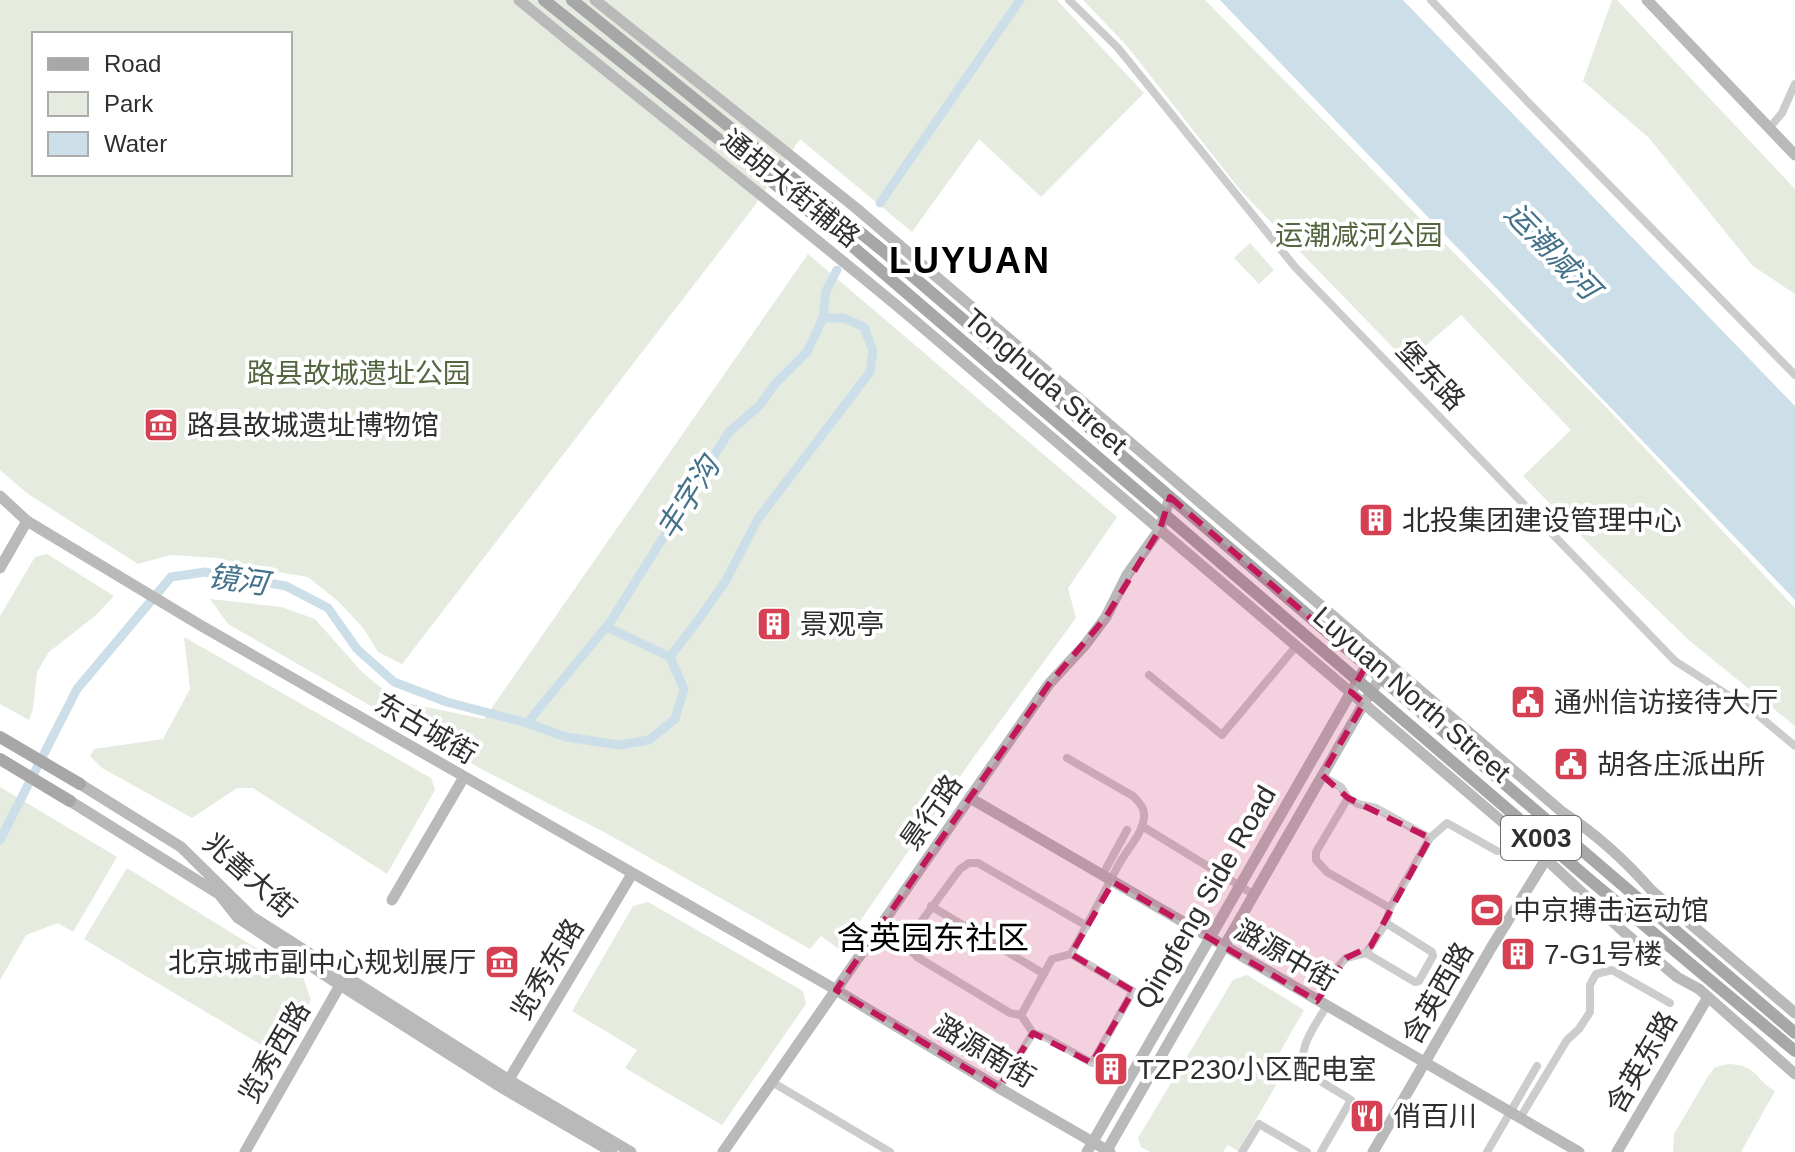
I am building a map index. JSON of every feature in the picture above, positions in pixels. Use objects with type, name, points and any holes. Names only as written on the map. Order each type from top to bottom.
[{"type":"main road","name":"Tonghuda Street","points":[[544,0],[845,240],[1290,621]]},
{"type":"main road","name":"Tonghuda Street","points":[[572,0],[882,250],[1300,610]]},
{"type":"main road","name":"Luyuan North Street","points":[[1300,610],[1795,1033]]},
{"type":"main road","name":"Luyuan North Street","points":[[1290,621],[1354,686],[1371,691],[1795,1051]]},
{"type":"main road","name":"兆善大街","points":[[5,740],[80,784]]},
{"type":"main road","name":"兆善大街","points":[[0,759],[70,801]]},
{"type":"street","name":"通胡大街辅路","points":[[519,0],[842,260],[1297,645],[1354,686],[1364,703],[1546,859],[1625,933],[1666,968],[1708,997],[1795,1074]]},
{"type":"street","name":"通胡大街辅路","points":[[595,0],[856,208],[1561,811],[1587,828],[1634,869],[1652,891],[1795,1013]]},
{"type":"street","name":"堡东路","points":[[1069,0],[1118,48],[1295,267],[1675,661],[1753,711],[1795,746]]},
{"type":"street","points":[[1431,0],[1795,375]]},
{"type":"street","points":[[1647,0],[1795,155]]},
{"type":"street","points":[[1770,127],[1782,113],[1795,84]]},
{"type":"street","name":"东古城街","points":[[0,496],[27,521],[200,625],[836,990]]},
{"type":"street","name":"景行路","points":[[723,1152],[1049,684],[1106,617],[1127,575],[1160,529],[1170,497]]},
{"type":"street","points":[[0,568],[27,521]]},
{"type":"street","points":[[1149,675],[1222,735],[1297,645]]},
{"type":"street","name":"Qingfeng Side Road","points":[[1089,1147],[1366,666]]},
{"type":"street","points":[[1107,1151],[1222,946],[1380,678]]},
{"type":"street","points":[[1067,758],[1133,796],[1141,803],[1145,813],[1142,826],[1118,865],[1106,878]]},
{"type":"street","points":[[1322,776],[1341,787],[1348,798],[1358,804],[1376,808],[1430,838]]},
{"type":"street","points":[[392,900],[464,777]]},
{"type":"street","name":"兆善大街","points":[[80,784],[181,847],[251,916],[343,981]]},
{"type":"street","name":"潞源中街","points":[[970,798],[1579,1152]]},
{"type":"street","points":[[1348,798],[1316,852],[1316,860],[1327,872],[1390,908]]},
{"type":"street","name":"兆善大街","points":[[70,801],[219,894],[238,918],[612,1152]]},
{"type":"street","points":[[1321,1152],[1351,1100],[1309,1072],[1303,1053],[1337,968],[1346,958],[1366,953],[1386,923],[1390,908],[1430,838],[1447,823],[1497,851]]},
{"type":"street","points":[[1142,826],[1253,894]]},
{"type":"street","points":[[1021,1015],[1052,959],[1071,954],[1087,926],[1127,830]]},
{"type":"street","name":"含英西路","points":[[1373,1152],[1546,859]]},
{"type":"street","points":[[1071,954],[1133,991],[1092,1063],[1033,1033],[1021,1015],[1010,1013],[917,957],[908,948],[915,930],[931,906],[960,869],[969,863],[978,863],[1087,926]]},
{"type":"street","name":"览秀东路","points":[[506,1084],[632,874]]},
{"type":"street","points":[[931,906],[1044,974]]},
{"type":"street","points":[[1366,953],[1415,982],[1419,981],[1433,956],[1432,952],[1386,923]]},
{"type":"street","points":[[1487,1152],[1590,1012],[1590,985],[1596,974],[1612,970],[1670,1003]]},
{"type":"street","name":"览秀西路","points":[[245,1152],[343,981]]},
{"type":"street","name":"潞源南街","points":[[836,990],[999,1088],[1089,1147],[1107,1151]]},
{"type":"street","name":"含英东路","points":[[1617,1152],[1708,997]]},
{"type":"street","points":[[999,1088],[1033,1033]]},
{"type":"street","points":[[1767,1050],[1777,1037]]},
{"type":"street","points":[[1514,1115],[1537,1066]]},
{"type":"street","points":[[772,1082],[890,1152]]},
{"type":"street","name":"兆善大街","points":[[506,1084],[631,1152]]},
{"type":"street","points":[[1242,1152],[1259,1124],[1307,1152]]},
{"type":"highlighted area","points":[[1170,497],[1366,666],[1351,692],[1364,703],[1322,775],[1348,798],[1430,838],[1371,946],[1346,958],[1317,1001],[1113,882],[1071,954],[1133,991],[1092,1063],[1033,1033],[999,1088],[836,990],[1049,684],[1106,617],[1160,529]]},
{"type":"green space","name":"路县故城遗址公园","points":[[0,0],[1057,0],[1144,93],[1041,197],[979,139],[912,232],[800,139],[753,208],[402,664],[378,652],[364,629],[339,602],[308,577],[218,558],[170,555],[138,564],[28,494],[0,470]]},
{"type":"green space","name":"运潮减河公园","points":[[1083,0],[1205,0],[1604,405],[1795,608],[1795,726],[1691,642],[1523,476],[1571,430],[1461,315],[1407,362],[1241,191],[1127,46]]},
{"type":"green space","points":[[1612,0],[1617,0],[1795,189],[1795,294],[1753,266],[1649,138],[1583,81]]},
{"type":"green space","points":[[1250,243],[1274,270],[1259,284],[1234,258]]},
{"type":"green space","points":[[808,254],[1117,517],[1068,588],[1076,618],[973,758],[840,950],[821,936],[810,949],[604,832],[483,770],[228,624],[210,599],[282,607],[315,619],[362,672],[397,701],[484,719]]},
{"type":"green space","points":[[47,554],[114,596],[95,616],[49,652],[37,672],[29,720],[0,704],[0,616],[35,557]]},
{"type":"green space","points":[[184,637],[431,778],[435,790],[387,874],[253,788],[237,788],[192,818],[102,768],[90,756],[94,749],[163,739],[190,689]]},
{"type":"green space","points":[[0,787],[117,857],[73,932],[58,923],[26,935],[0,980]]},
{"type":"green space","points":[[127,868],[303,977],[311,1000],[278,1055],[84,939]]},
{"type":"green space","points":[[648,902],[803,991],[806,1004],[722,1125],[625,1068],[637,1050],[572,1011],[633,906]]},
{"type":"green space","points":[[1247,975],[1304,1010],[1276,1059],[1287,1066],[1238,1151],[1228,1145],[1223,1152],[1150,1152],[1141,1147],[1138,1138],[1233,980]]},
{"type":"green space","points":[[1728,1064],[1751,1070],[1775,1091],[1741,1152],[1673,1152],[1674,1134],[1707,1078],[1715,1067]]},
{"type":"water","name":"运潮减河","points":[[1220,0],[1403,0],[1795,406],[1795,600]]},
{"type":"waterway","name":"丰字沟","points":[[880,203],[1020,0]]},
{"type":"waterway","name":"丰字沟","points":[[527,723],[611,621],[729,432],[760,405],[775,384],[807,352],[823,318],[826,291],[837,270]]},
{"type":"waterway","points":[[607,627],[670,657],[725,582],[758,519],[870,372],[873,351],[864,327],[844,318],[823,318]]},
{"type":"waterway","name":"镜河","points":[[0,840],[77,689],[171,577],[205,572],[286,586],[328,608],[357,649],[394,682],[447,702],[527,723],[566,737],[620,745],[649,740],[675,719],[684,689],[670,657]]},
{"type":"place","name":"路县故城遗址博物馆","points":[[161,425]]},
{"type":"place","name":"北投集团建设管理中心","points":[[1376,520]]},
{"type":"place","name":"景观亭","points":[[774,624]]},
{"type":"place","name":"通州信访接待大厅","points":[[1528,702]]},
{"type":"place","name":"胡各庄派出所","points":[[1571,764]]},
{"type":"place","name":"中京搏击运动馆","points":[[1487,910]]},
{"type":"place","name":"7-G1号楼","points":[[1518,954]]},
{"type":"place","name":"北京城市副中心规划展厅","points":[[502,962]]},
{"type":"place","name":"TZP230小区配电室","points":[[1111,1069]]},
{"type":"place","name":"俏百川","points":[[1367,1116]]},
{"type":"district","name":"LUYUAN","points":[[970,260]]},
{"type":"district","name":"含英园东社区","points":[[933,938]]}]
